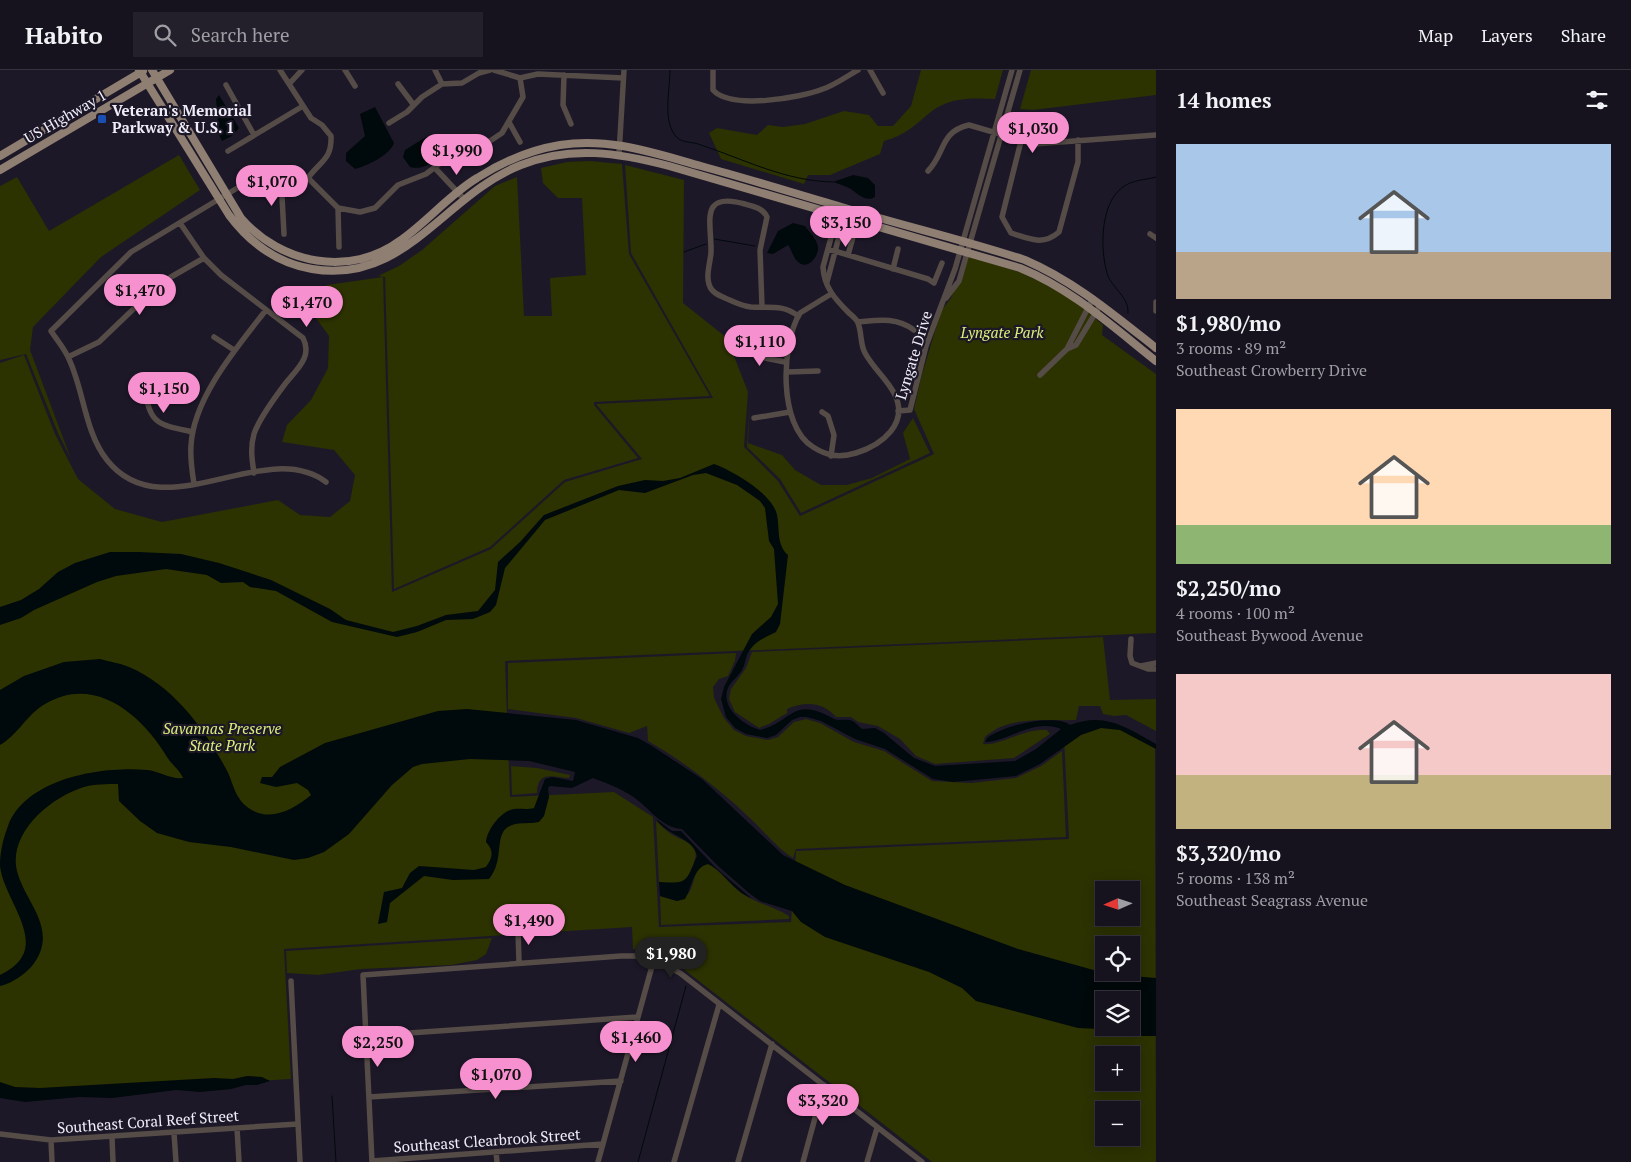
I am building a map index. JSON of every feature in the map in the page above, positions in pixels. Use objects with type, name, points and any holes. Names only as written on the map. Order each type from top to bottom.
[{"type":"main road","points":[[152,70],[250,229],[277,248],[310,260],[338,263],[366,257],[400,241],[458,192],[489,171],[535,151],[575,143],[620,145],[756,180],[842,212],[1045,278],[1088,307],[1156,361]]},
{"type":"main road","name":"US Highway 1","points":[[0,170],[170,70]]},
{"type":"main road","points":[[141,71],[147,84],[244,235],[272,256],[308,269],[339,271],[367,266],[397,254],[420,238],[464,199],[492,179],[536,160],[573,152],[619,154],[842,212],[967,242],[1025,260],[1049,270],[1101,304],[1156,348]]},
{"type":"main road","name":"US Highway 1","points":[[0,156],[141,71]]},
{"type":"street","points":[[280,70],[312,118],[322,125],[331,136],[330,153],[308,178]]},
{"type":"street","points":[[290,83],[302,70]]},
{"type":"street","points":[[345,70],[355,86]]},
{"type":"street","points":[[435,70],[442,84]]},
{"type":"street","points":[[388,123],[407,112],[413,104],[442,84],[462,83],[479,73],[490,70]]},
{"type":"street","points":[[494,70],[520,78],[538,74],[623,78]]},
{"type":"street","points":[[619,154],[624,70]]},
{"type":"street","points":[[713,70],[713,90],[725,98],[766,100],[798,96],[824,89],[858,70]]},
{"type":"street","points":[[870,70],[883,93]]},
{"type":"street","points":[[967,242],[1012,70]]},
{"type":"street","points":[[967,242],[1002,135],[1020,70]]},
{"type":"street","points":[[564,76],[562,105],[571,124]]},
{"type":"street","points":[[326,482],[315,473],[288,469],[165,488],[149,487],[130,482],[106,460],[97,443],[68,357],[51,331],[131,252],[255,178],[308,178],[338,208],[350,212],[368,211],[382,203],[398,185],[426,174],[451,154],[484,145],[496,138],[509,122],[523,97],[520,78]]},
{"type":"street","points":[[398,84],[413,104]]},
{"type":"street","points":[[226,85],[254,135]]},
{"type":"street","points":[[228,151],[303,106]]},
{"type":"street","points":[[509,122],[520,142]]},
{"type":"street","points":[[928,171],[938,161],[948,135],[970,125],[1034,144],[1156,135]]},
{"type":"street","points":[[1021,141],[1002,217],[1011,234],[1041,242],[1050,240],[1058,232],[1078,162],[1078,140]]},
{"type":"street","points":[[435,168],[464,199]]},
{"type":"street","points":[[281,178],[284,234]]},
{"type":"street","points":[[762,307],[760,250],[767,224],[766,218],[762,211],[756,208],[732,201],[723,201],[711,208],[709,215],[711,251],[708,280],[711,289],[740,305],[762,307],[784,308],[798,316]]},
{"type":"street","points":[[338,208],[339,247]]},
{"type":"street","points":[[831,294],[798,316],[785,362],[790,412],[797,430],[807,444],[831,456],[857,453],[887,436],[898,423],[895,395],[863,350],[858,322],[831,294],[827,282],[824,267],[842,212]]},
{"type":"street","points":[[180,223],[204,258],[221,275],[303,338],[307,346],[305,358],[284,386],[255,432],[251,449],[254,473]]},
{"type":"street","points":[[1150,234],[1156,238]]},
{"type":"street","points":[[848,255],[853,238]]},
{"type":"street","name":"Lyngate Drive","points":[[898,411],[910,410],[926,346],[936,316],[946,298],[967,242]]},
{"type":"street","points":[[831,250],[934,283],[942,263]]},
{"type":"street","points":[[893,269],[898,250]]},
{"type":"street","points":[[68,357],[99,342],[146,297],[171,277],[204,258]]},
{"type":"street","points":[[1067,349],[1092,298]]},
{"type":"street","points":[[1156,302],[1156,310]]},
{"type":"street","points":[[1040,375],[1067,349],[1076,345],[1101,304]]},
{"type":"street","points":[[194,484],[191,446],[193,432],[206,398],[234,350],[266,310]]},
{"type":"street","points":[[858,322],[894,320],[914,330]]},
{"type":"street","points":[[1079,323],[1087,328]]},
{"type":"street","points":[[214,337],[234,350]]},
{"type":"street","points":[[758,342],[765,358],[785,362]]},
{"type":"street","points":[[787,372],[818,371]]},
{"type":"street","points":[[144,387],[148,410],[154,420],[166,426],[193,432]]},
{"type":"street","points":[[754,418],[790,412]]},
{"type":"street","points":[[822,412],[828,416],[833,430],[831,456]]},
{"type":"street","points":[[1131,639],[1130,659],[1132,663],[1156,669]]},
{"type":"street","points":[[1140,666],[1156,663]]},
{"type":"street","points":[[518,931],[519,962]]},
{"type":"street","points":[[372,1161],[362,975],[519,962],[639,956],[654,959],[680,973],[922,1162]]},
{"type":"street","points":[[598,1162],[654,959]]},
{"type":"street","points":[[291,981],[300,1162]]},
{"type":"street","points":[[674,1162],[719,1005]]},
{"type":"street","points":[[366,1036],[637,1017]]},
{"type":"street","points":[[738,1162],[772,1044]]},
{"type":"street","points":[[370,1097],[621,1082]]},
{"type":"street","points":[[803,1162],[824,1085]]},
{"type":"street","name":"Southeast Coral Reef Street","points":[[0,1134],[51,1140],[298,1124]]},
{"type":"street","points":[[237,1128],[238,1162]]},
{"type":"street","points":[[868,1162],[877,1128]]},
{"type":"street","points":[[174,1133],[176,1162]]},
{"type":"street","points":[[112,1137],[113,1162]]},
{"type":"street","points":[[51,1140],[52,1162]]},
{"type":"street","name":"Southeast Clearbrook Street","points":[[372,1161],[434,1160],[496,1152],[603,1144]]},
{"type":"street","points":[[496,1152],[497,1162]]},
{"type":"green space","points":[[921,70],[1003,70],[995,99],[954,101],[939,106],[904,133],[884,141],[880,154],[830,175],[808,175],[804,184],[721,159],[709,133],[717,128],[757,135],[768,125],[783,127],[805,124],[844,111],[869,115],[878,126],[893,126],[911,106]]},
{"type":"green space","points":[[1031,70],[1156,70],[1156,95],[1033,110],[1020,109]]},
{"type":"green space","points":[[179,155],[200,190],[101,257],[33,327],[30,350],[71,459],[58,433],[26,354],[0,360],[0,186],[17,177],[49,231]]},
{"type":"green space","points":[[590,161],[622,164],[629,254],[710,396],[594,402],[594,405],[638,458],[564,480],[490,547],[394,589],[385,277],[378,276],[399,266],[422,250],[495,186],[517,177],[524,316],[552,316],[550,278],[586,275],[582,198],[558,198],[543,183],[541,168],[567,162]]},
{"type":"green space","name":"Savannas Preserve State Park","points":[[625,165],[684,180],[683,303],[727,338],[748,392],[744,447],[778,481],[800,516],[934,454],[914,409],[941,311],[951,298],[969,256],[1021,273],[1068,298],[1103,325],[1102,335],[1156,374],[1156,633],[505,661],[510,797],[614,792],[653,817],[659,927],[791,922],[796,851],[1069,839],[1064,738],[1112,725],[1155,748],[1156,1162],[932,1162],[677,964],[657,953],[633,949],[632,927],[284,949],[291,1079],[48,1094],[0,1087],[0,363],[24,355],[55,434],[78,479],[115,509],[162,522],[278,500],[300,515],[330,517],[350,501],[355,475],[334,450],[282,442],[287,425],[311,400],[328,368],[329,336],[310,310],[313,293],[327,285],[383,277],[392,592],[491,549],[565,482],[642,459],[596,404],[713,398],[631,253]]},
{"type":"green space","points":[[750,399],[748,443],[782,455],[795,470],[821,485],[847,485],[872,478],[910,459],[903,433],[913,418],[930,453],[801,513],[780,479],[747,447]]},
{"type":"green space","points":[[1103,637],[1110,700],[1156,699],[1156,731],[1126,715],[1114,716],[1103,714],[1100,706],[1079,706],[1076,720],[1016,722],[1005,725],[985,737],[983,744],[989,744],[1030,732],[1047,730],[1050,734],[1014,758],[935,764],[916,756],[900,739],[878,726],[858,722],[851,717],[836,717],[826,708],[814,704],[794,706],[787,709],[787,713],[759,728],[735,712],[729,699],[731,689],[746,668],[752,652]]},
{"type":"green space","points":[[736,653],[735,661],[728,676],[719,679],[713,687],[714,698],[724,718],[734,730],[746,736],[768,740],[778,737],[794,722],[806,719],[820,723],[854,742],[884,751],[932,781],[971,783],[1016,778],[1041,766],[1062,751],[1066,837],[796,849],[793,858],[777,846],[753,821],[716,788],[690,768],[648,741],[647,726],[629,733],[576,718],[508,709],[508,663]]},
{"type":"green space","points":[[511,766],[537,768],[570,775],[569,778],[548,776],[544,778],[538,785],[537,793],[512,795]]},
{"type":"green space","points":[[656,821],[669,833],[689,843],[695,850],[696,855],[691,870],[682,882],[659,882]]},
{"type":"green space","points":[[708,864],[743,894],[784,913],[789,916],[789,919],[661,925],[660,896],[677,901],[688,894],[699,869]]},
{"type":"green space","points":[[492,938],[486,954],[477,960],[451,965],[361,969],[318,975],[287,973],[286,951]]},
{"type":"shaded area","points":[[219,95],[239,128],[232,136],[222,141],[219,135],[216,99]]},
{"type":"shaded area","points":[[375,107],[394,143],[383,156],[372,163],[355,169],[346,161],[346,153],[365,136],[360,114]]},
{"type":"shaded area","points":[[426,137],[435,137],[439,150],[437,155],[434,160],[423,167],[410,167],[403,157],[405,150]]},
{"type":"shaded area","points":[[853,175],[868,178],[875,185],[875,197],[868,199],[862,197],[849,188],[833,182]]},
{"type":"shaded area","points":[[793,223],[805,226],[815,238],[818,251],[815,258],[809,264],[805,265],[798,262],[788,245],[773,254],[767,253],[778,231]]},
{"type":"shaded area","points":[[714,464],[751,484],[768,499],[777,515],[780,541],[788,555],[780,624],[776,632],[752,647],[742,670],[731,683],[726,695],[730,709],[747,724],[760,730],[780,722],[794,712],[809,709],[836,720],[851,720],[862,729],[875,728],[884,733],[914,758],[935,766],[1015,761],[1036,749],[1061,729],[1041,726],[994,741],[985,742],[987,738],[1015,725],[1052,720],[1070,725],[1094,720],[1114,723],[1156,744],[1156,749],[1120,730],[1101,728],[1081,735],[1040,764],[1016,776],[953,782],[933,779],[885,749],[855,739],[821,721],[807,717],[792,720],[776,735],[767,738],[746,734],[735,728],[726,717],[721,699],[724,687],[752,634],[771,617],[778,604],[774,549],[769,541],[765,508],[760,501],[737,485],[706,473],[693,475],[645,493],[619,490],[545,520],[505,568],[496,605],[490,612],[473,619],[446,620],[417,632],[397,637],[332,622],[276,591],[250,587],[243,582],[221,583],[207,575],[166,569],[116,576],[97,582],[34,610],[21,618],[0,625],[0,607],[21,600],[39,589],[58,572],[75,563],[110,552],[139,552],[181,554],[219,563],[271,580],[330,609],[346,620],[393,632],[417,626],[446,615],[478,611],[495,590],[498,562],[520,542],[544,515],[618,486],[645,480],[663,481],[680,478]]},
{"type":"shaded area","points":[[100,659],[122,664],[145,675],[173,696],[197,723],[217,752],[242,802],[254,811],[263,814],[280,813],[288,810],[311,795],[308,790],[297,783],[276,787],[260,783],[262,777],[272,777],[280,767],[325,743],[438,711],[467,709],[576,720],[638,738],[702,779],[783,855],[845,885],[1018,949],[1095,970],[1095,981],[1140,981],[1140,977],[1156,978],[1156,1036],[1140,1036],[1140,991],[1095,991],[1095,1029],[1078,1028],[976,1001],[962,988],[929,972],[825,937],[801,922],[792,911],[760,901],[749,893],[717,865],[682,829],[675,828],[661,821],[627,793],[593,778],[572,788],[550,786],[548,788],[549,797],[544,816],[539,822],[515,824],[506,829],[502,834],[497,863],[489,879],[453,880],[424,876],[390,903],[387,922],[378,924],[384,892],[402,888],[410,873],[419,866],[474,870],[486,867],[492,854],[486,842],[487,837],[492,827],[504,813],[514,809],[534,808],[545,779],[552,777],[573,781],[575,772],[529,761],[470,759],[422,764],[413,767],[392,785],[349,834],[324,852],[308,858],[294,860],[231,847],[189,842],[157,833],[140,821],[119,801],[118,784],[92,785],[72,792],[59,798],[36,816],[20,839],[16,852],[16,866],[19,879],[37,914],[43,939],[40,952],[32,966],[9,983],[0,986],[0,975],[16,964],[24,952],[26,939],[3,880],[0,866],[1,851],[8,826],[17,810],[31,796],[48,786],[67,778],[88,773],[129,769],[147,770],[174,778],[183,778],[157,741],[131,714],[99,697],[82,694],[64,696],[45,704],[0,745],[0,690],[24,676],[64,662]]},
{"type":"shaded area","points":[[656,819],[672,831],[681,831],[715,867],[751,898],[739,891],[714,867],[708,864],[696,873],[685,899],[677,901],[660,896],[659,882],[681,882],[685,880],[697,856],[695,850],[685,840],[666,829]]},
{"type":"shaded area","points":[[247,1076],[262,1077],[270,1081],[231,1089],[200,1092],[176,1090],[112,1098],[79,1097],[25,1102],[0,1098],[0,1082],[15,1087],[40,1088],[214,1078],[233,1079]]},
{"type":"waterway","points":[[670,70],[669,120],[674,134],[679,139],[782,174],[815,181],[833,182]]},
{"type":"waterway","points":[[1128,313],[1126,302],[1109,279],[1107,273],[1103,252],[1106,215],[1115,194],[1123,187],[1134,182],[1156,177]]},
{"type":"waterway","points":[[714,239],[755,246]]},
{"type":"waterway","points":[[684,252],[706,244]]},
{"type":"waterway","points":[[638,1162],[686,986]]},
{"type":"waterway","points":[[332,1096],[336,1162]]},
{"type":"place","name":"Veteran's Memorial Parkway & U.S. 1","points":[[102,119]]},
{"type":"park label","name":"Lyngate Park","points":[[1002,332]]}]
